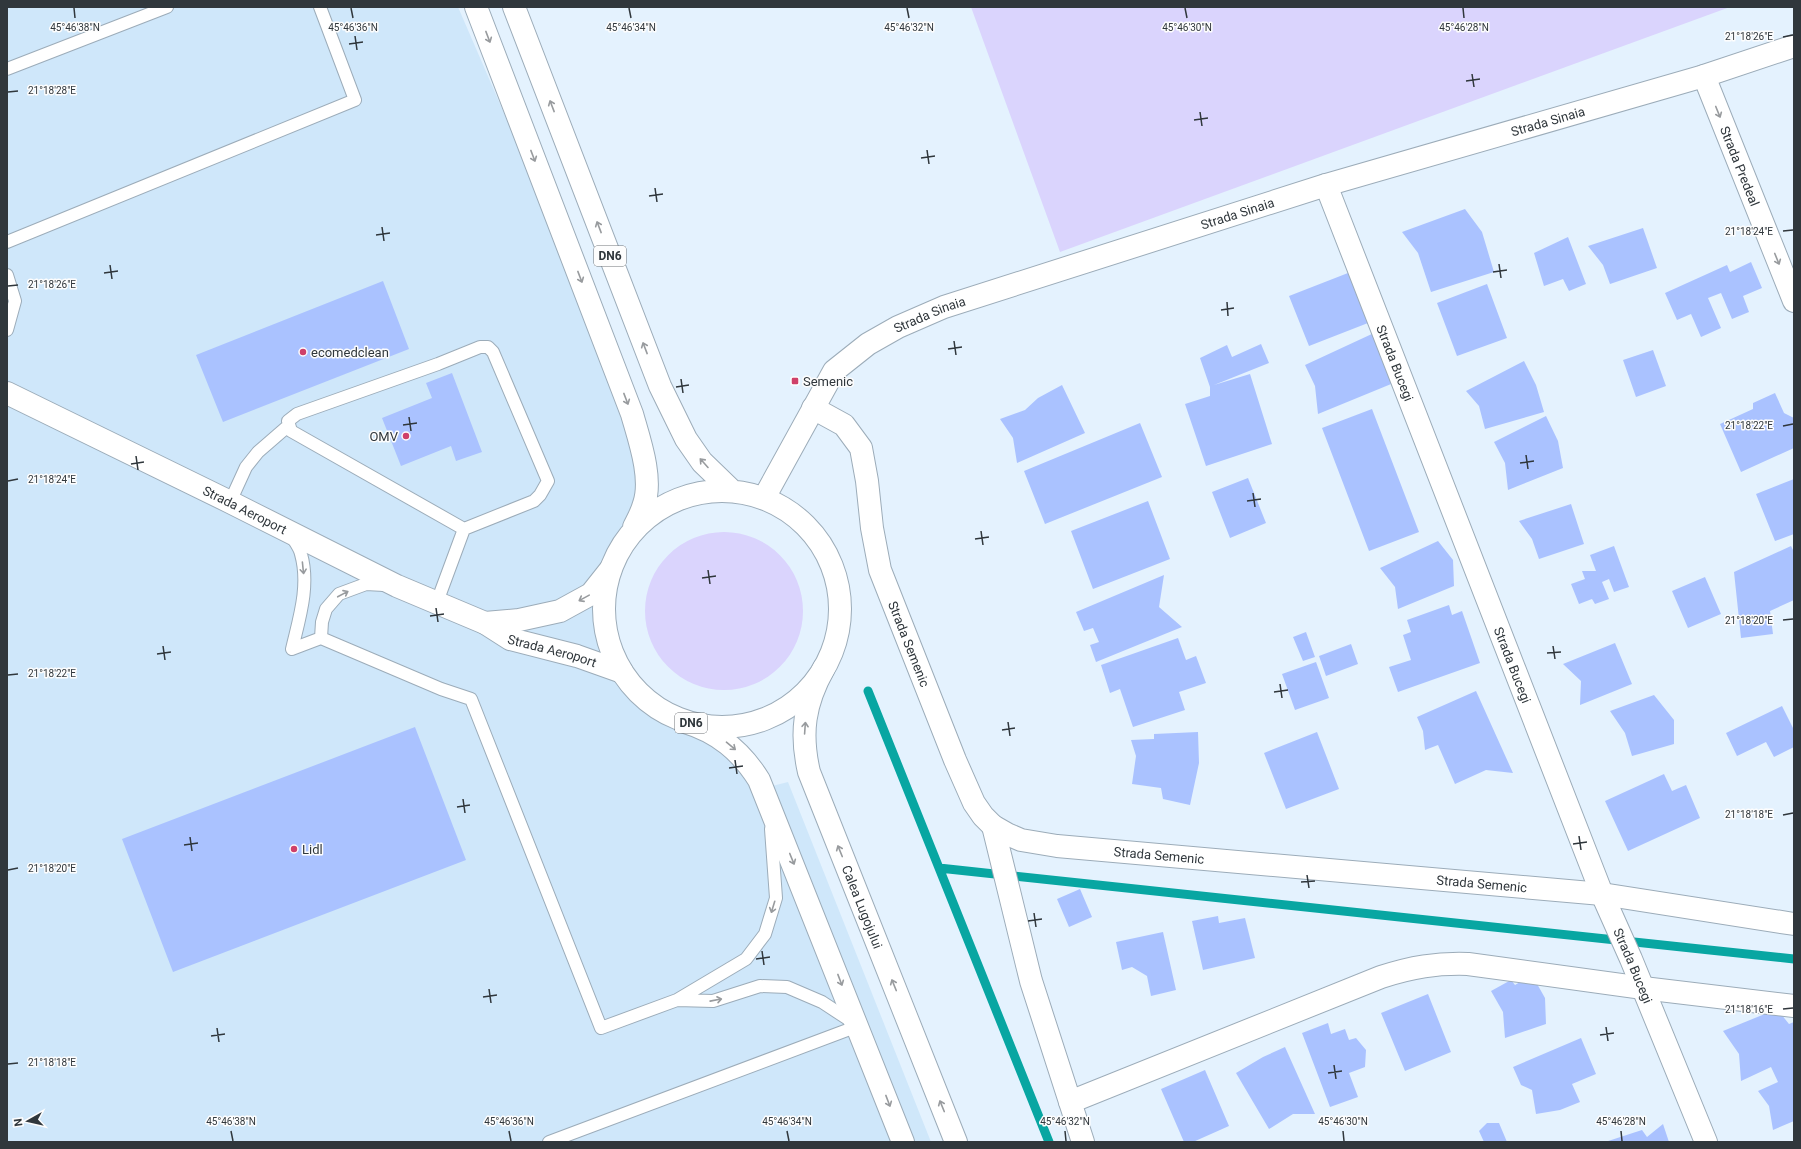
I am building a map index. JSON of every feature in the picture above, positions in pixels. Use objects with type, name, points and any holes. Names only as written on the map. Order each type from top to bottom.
[{"type":"main road","name":"DN6","points":[[476,7],[632,414],[646,470],[645,503],[633,529],[624,542],[610,570],[605,594],[605,622],[613,654],[622,672],[633,687],[648,702],[665,713],[685,722],[704,728],[731,745],[743,756],[754,772],[768,798],[904,1142]]},
{"type":"main road","name":"DN6","points":[[514,7],[660,386],[690,445],[702,462],[732,491]]},
{"type":"main road","name":"Strada Sinaia","points":[[764,498],[834,371],[868,344],[898,327],[944,308],[1326,185],[1704,76],[1794,46]]},
{"type":"main road","name":"Strada Predeal","points":[[1704,76],[1794,301]]},
{"type":"main road","name":"Strada Bucegi","points":[[1326,185],[1602,894],[1616,923],[1706,1142]]},
{"type":"main road","name":"Strada Aeroport","points":[[7,393],[230,502],[397,586],[485,623],[510,639],[577,656],[622,672]]},
{"type":"main road","name":"Strada Semenic","points":[[813,408],[844,425],[861,448],[867,481],[872,528],[880,570],[974,804],[982,816],[993,826],[1007,834],[1021,840],[1057,846],[1602,894],[1794,924]]},
{"type":"main road","name":"DN6","points":[[624,542],[645,519],[671,502],[700,492],[732,491],[764,498],[790,512],[818,539],[832,565],[839,593],[839,622],[836,642],[824,668],[812,686],[796,701],[778,713],[748,724],[728,727],[706,726],[685,722]]},
{"type":"main road","name":"Strada Aeroport","points":[[485,623],[519,620],[560,611],[591,594],[610,570]]},
{"type":"main road","name":"Calea Lugojului","points":[[824,668],[814,686],[805,720],[804,740],[809,772],[956,1142]]},
{"type":"main road","points":[[993,826],[1031,981],[1083,1142]]},
{"type":"main road","points":[[1070,1102],[1381,976],[1422,965],[1445,963],[1468,964],[1643,988],[1794,1006]]},
{"type":"lane","points":[[7,69],[167,7]]},
{"type":"lane","points":[[7,242],[355,100],[320,7]]},
{"type":"lane","points":[[7,275],[15,300],[7,330]]},
{"type":"lane","points":[[437,602],[464,529],[534,501],[540,496],[548,481],[493,352],[488,347],[480,347],[438,364],[297,414],[288,421],[288,426],[291,431],[464,529]]},
{"type":"lane","points":[[230,502],[246,467],[258,452],[288,426]]},
{"type":"lane","points":[[289,532],[301,554],[304,580],[303,600],[292,649],[321,638],[441,689],[471,699],[601,1028],[677,1000],[746,959],[765,934],[776,898],[768,798]]},
{"type":"lane","points":[[321,638],[322,622],[326,609],[339,594],[366,584],[397,586]]},
{"type":"lane","points":[[677,1000],[713,1001],[760,986],[787,987],[822,1002],[858,1026]]},
{"type":"lane","points":[[549,1142],[858,1026]]},
{"type":"shaded area","points":[[7,7],[458,7],[613,365],[646,470],[633,529],[619,551],[610,570],[605,594],[605,622],[613,654],[627,679],[640,695],[665,713],[704,728],[764,788],[788,782],[931,1142],[7,1142]]},
{"type":"shaded area","points":[[971,7],[1730,7],[1060,252]]},
{"type":"shaded area","points":[[724,532],[754,538],[768,545],[780,555],[790,567],[797,581],[803,611],[797,641],[790,655],[780,667],[768,677],[754,684],[724,690],[694,684],[680,677],[668,667],[658,655],[651,641],[645,611],[651,581],[658,567],[668,555],[680,545],[694,538]]},
{"type":"building","points":[[1465,209],[1482,232],[1494,272],[1431,292],[1418,253],[1402,232]]},
{"type":"building","points":[[1643,228],[1657,268],[1610,284],[1603,265],[1588,246]]},
{"type":"building","points":[[1568,237],[1586,284],[1569,291],[1563,279],[1544,286],[1534,253]]},
{"type":"building","points":[[1751,262],[1762,288],[1743,296],[1749,312],[1732,319],[1721,293],[1708,298],[1721,328],[1701,337],[1691,314],[1677,320],[1665,293],[1727,265],[1730,272]]},
{"type":"building","points":[[1348,273],[1368,323],[1309,346],[1289,296]]},
{"type":"building","name":"ecomedclean","points":[[383,281],[409,349],[223,422],[196,355]]},
{"type":"building","points":[[1487,284],[1507,338],[1457,356],[1437,303]]},
{"type":"building","points":[[1374,333],[1396,382],[1318,414],[1315,386],[1305,365]]},
{"type":"building","points":[[1261,344],[1269,363],[1214,385],[1250,374],[1272,444],[1206,466],[1185,404],[1210,396],[1210,387],[1200,358],[1227,345],[1232,357]]},
{"type":"building","points":[[1653,350],[1666,386],[1636,397],[1623,360]]},
{"type":"building","points":[[1524,361],[1536,385],[1544,412],[1485,429],[1479,406],[1466,391]]},
{"type":"building","points":[[452,373],[482,452],[456,461],[451,446],[401,466],[382,418],[432,398],[426,383]]},
{"type":"building","points":[[1062,385],[1085,433],[1017,463],[1013,438],[1000,419],[1025,410],[1038,398]]},
{"type":"building","points":[[1775,393],[1784,413],[1794,418],[1794,448],[1741,472],[1720,424],[1753,409],[1753,403]]},
{"type":"building","points":[[1372,409],[1419,532],[1369,551],[1322,428]]},
{"type":"building","points":[[1546,416],[1558,441],[1563,468],[1508,490],[1505,463],[1494,442]]},
{"type":"building","points":[[1140,423],[1162,477],[1045,524],[1024,471]]},
{"type":"building","points":[[1248,478],[1266,523],[1230,538],[1212,492]]},
{"type":"building","points":[[1794,479],[1794,534],[1775,541],[1756,494]]},
{"type":"building","points":[[1148,501],[1170,559],[1093,589],[1071,531]]},
{"type":"building","points":[[1571,504],[1584,544],[1539,559],[1532,539],[1519,521]]},
{"type":"building","points":[[1438,541],[1453,560],[1454,586],[1398,609],[1395,587],[1380,568]]},
{"type":"building","points":[[1614,546],[1629,587],[1614,592],[1609,579],[1602,582],[1609,599],[1595,604],[1592,599],[1579,604],[1571,584],[1585,579],[1582,571],[1596,571],[1590,555]]},
{"type":"building","points":[[1791,546],[1794,552],[1794,600],[1770,611],[1773,634],[1741,638],[1734,572]]},
{"type":"building","points":[[1164,575],[1159,607],[1182,627],[1096,662],[1090,645],[1099,642],[1093,628],[1084,631],[1076,612]]},
{"type":"building","points":[[1705,577],[1721,614],[1688,628],[1672,591]]},
{"type":"building","points":[[1449,605],[1452,615],[1462,611],[1480,663],[1398,692],[1389,667],[1411,660],[1403,635],[1411,632],[1407,620]]},
{"type":"building","points":[[1306,632],[1315,657],[1303,661],[1293,637]]},
{"type":"building","points":[[1178,638],[1186,660],[1196,656],[1206,683],[1179,692],[1185,710],[1133,727],[1120,689],[1110,693],[1101,665]]},
{"type":"building","points":[[1615,643],[1632,684],[1580,705],[1581,681],[1563,664]]},
{"type":"building","points":[[1351,644],[1358,664],[1326,676],[1319,656]]},
{"type":"building","points":[[1316,662],[1329,698],[1295,710],[1282,674]]},
{"type":"building","points":[[1476,691],[1513,773],[1486,770],[1455,784],[1438,745],[1425,750],[1423,731],[1417,717]]},
{"type":"building","points":[[1654,695],[1674,720],[1674,744],[1632,756],[1625,733],[1610,711]]},
{"type":"building","points":[[1782,706],[1794,730],[1794,747],[1774,757],[1766,742],[1737,756],[1726,733]]},
{"type":"building","name":"Lidl","points":[[415,727],[466,860],[173,972],[122,839]]},
{"type":"building","points":[[1198,732],[1199,763],[1190,805],[1163,799],[1161,788],[1132,784],[1136,756],[1131,740],[1154,739],[1154,734]]},
{"type":"building","points":[[1317,732],[1339,789],[1286,809],[1264,753]]},
{"type":"building","points":[[1664,774],[1672,791],[1686,785],[1700,818],[1628,851],[1605,801]]},
{"type":"building","points":[[1080,889],[1092,917],[1069,927],[1057,899]]},
{"type":"building","points":[[1218,916],[1219,923],[1245,918],[1255,958],[1203,970],[1192,921]]},
{"type":"building","points":[[1163,932],[1176,990],[1151,996],[1147,976],[1132,967],[1122,970],[1116,942]]},
{"type":"building","points":[[1532,975],[1545,998],[1546,1024],[1505,1038],[1503,1012],[1491,991],[1511,980],[1515,985]]},
{"type":"building","points":[[1428,994],[1451,1052],[1405,1071],[1381,1013]]},
{"type":"building","points":[[1777,1009],[1789,1024],[1794,1022],[1794,1121],[1773,1130],[1769,1106],[1758,1091],[1778,1082],[1771,1067],[1741,1081],[1739,1054],[1723,1031]]},
{"type":"building","points":[[1328,1023],[1331,1034],[1345,1029],[1349,1040],[1356,1038],[1366,1050],[1365,1067],[1349,1073],[1358,1097],[1330,1107],[1302,1033]]},
{"type":"building","points":[[1581,1038],[1596,1074],[1572,1084],[1580,1102],[1560,1110],[1536,1114],[1532,1090],[1521,1085],[1513,1067]]},
{"type":"building","points":[[1285,1047],[1315,1114],[1293,1114],[1269,1129],[1236,1073],[1263,1057]]},
{"type":"building","points":[[1205,1070],[1229,1126],[1193,1142],[1184,1142],[1161,1089]]},
{"type":"building","points":[[1487,1123],[1499,1123],[1507,1142],[1484,1142],[1479,1131]]},
{"type":"building","points":[[1663,1124],[1669,1142],[1605,1142],[1642,1130],[1647,1137]]},
{"type":"waterway","points":[[868,691],[1049,1142]]},
{"type":"waterway","points":[[939,868],[1794,959]]},
{"type":"place","name":"ecomedclean","points":[[303,352]]},
{"type":"place","name":"Semenic","points":[[795,381]]},
{"type":"place","name":"OMV","points":[[406,436]]},
{"type":"place","name":"Lidl","points":[[294,849]]}]
